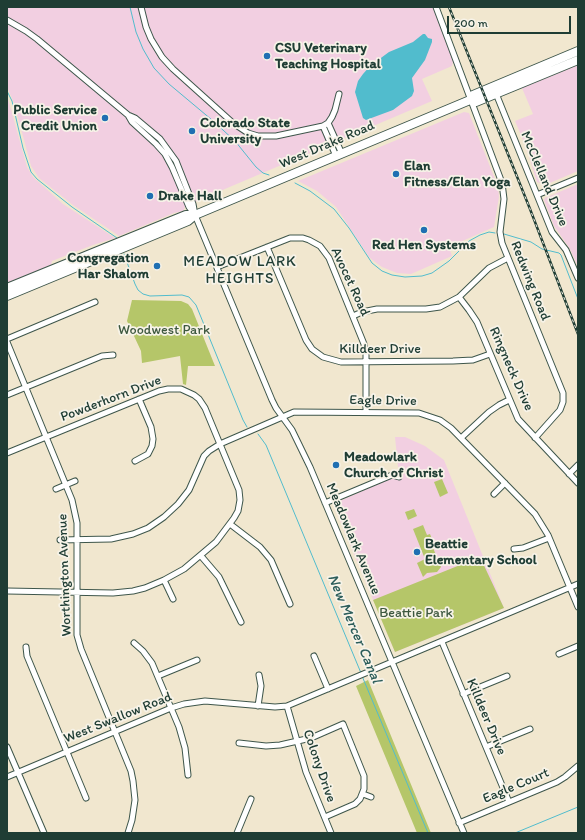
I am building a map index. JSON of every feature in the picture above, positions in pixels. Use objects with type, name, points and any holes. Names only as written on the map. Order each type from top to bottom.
[{"type":"main road","name":"West Drake Road","points":[[494,90],[577,55]]},
{"type":"main road","name":"West Drake Road","points":[[7,288],[186,215],[195,214],[339,155],[470,100],[474,95],[529,80],[547,69],[552,64],[555,65]]},
{"type":"main road","name":"West Drake Road","points":[[7,296],[188,221],[195,214]]},
{"type":"main road","points":[[131,245],[132,240],[140,234]]},
{"type":"street","points":[[141,7],[151,39],[162,56],[191,86],[233,124],[242,130],[258,136],[268,137],[326,125],[335,110],[339,94]]},
{"type":"street","name":"Redwing Road","points":[[436,7],[502,183],[504,199],[500,232],[502,243],[563,393],[560,410],[535,438]]},
{"type":"street","name":"Meadowlark Avenue","points":[[7,20],[37,39],[128,115],[135,118],[152,131],[169,150],[176,161],[194,204],[195,214],[272,400],[296,437],[464,833]]},
{"type":"street","name":"McClelland Drive","points":[[494,90],[552,232],[566,250],[578,278]]},
{"type":"street","points":[[326,125],[339,155]]},
{"type":"street","points":[[537,194],[578,178]]},
{"type":"street","name":"Avocet Road","points":[[217,267],[285,239],[294,237],[309,240],[320,246],[329,258],[364,344],[366,361],[366,412]]},
{"type":"street","name":"Killdeer Drive","points":[[267,247],[306,340],[312,349],[323,357],[335,361],[473,360],[490,354]]},
{"type":"street","points":[[353,316],[362,312],[377,309],[432,309],[447,304],[459,297],[489,268],[508,258]]},
{"type":"street","name":"Ringneck Drive","points":[[459,297],[474,316],[518,419],[578,483]]},
{"type":"street","points":[[7,340],[95,302]]},
{"type":"street","name":"Worthington Avenue","points":[[7,340],[25,388],[66,485],[74,509],[77,523],[76,593],[79,642],[128,762],[133,781],[135,796],[134,811],[128,833]]},
{"type":"street","points":[[7,396],[102,356],[113,355]]},
{"type":"street","name":"Powderhorn Drive","points":[[7,453],[168,388],[181,389],[189,392],[198,399],[205,408],[239,490],[240,496],[238,511],[216,542],[184,569],[145,588],[123,593],[7,591]]},
{"type":"street","points":[[135,461],[148,454],[152,446],[153,439],[151,427],[139,399]]},
{"type":"street","points":[[462,438],[494,408],[510,400]]},
{"type":"street","name":"Eagle Drive","points":[[60,540],[104,540],[122,537],[141,531],[155,524],[164,518],[178,504],[193,482],[204,456],[220,444],[294,412],[412,412],[425,414],[446,424],[462,438],[534,514],[544,527],[578,607]]},
{"type":"street","points":[[569,474],[578,465]]},
{"type":"street","points":[[325,503],[392,475],[399,477]]},
{"type":"street","points":[[56,489],[75,481]]},
{"type":"street","points":[[494,494],[505,483]]},
{"type":"street","points":[[230,524],[256,544],[271,560],[290,604]]},
{"type":"street","points":[[514,549],[523,548],[549,538]]},
{"type":"street","points":[[201,556],[219,576],[241,622]]},
{"type":"street","points":[[164,580],[173,599]]},
{"type":"street","name":"West Swallow Road","points":[[7,777],[115,731],[184,704],[205,701],[275,708],[287,706],[578,584]]},
{"type":"street","name":"Killdeer Drive","points":[[442,642],[509,802]]},
{"type":"street","points":[[134,643],[148,657],[158,676],[183,737],[187,757],[188,775]]},
{"type":"street","points":[[559,654],[578,646]]},
{"type":"street","points":[[26,647],[27,656],[86,798]]},
{"type":"street","points":[[314,656],[328,689]]},
{"type":"street","points":[[158,676],[197,660]]},
{"type":"street","points":[[258,706],[261,686],[259,675]]},
{"type":"street","points":[[463,694],[507,676]]},
{"type":"street","name":"Colony Drive","points":[[287,706],[306,772],[331,833]]},
{"type":"street","points":[[239,743],[272,746],[297,742],[311,738],[343,724],[364,776],[365,785],[363,794],[351,806],[325,817]]},
{"type":"street","points":[[486,747],[530,729]]},
{"type":"street","points":[[7,747],[44,833]]},
{"type":"street","name":"Eagle Court","points":[[459,823],[557,782],[578,766]]},
{"type":"street","points":[[363,794],[371,797]]},
{"type":"street","points":[[237,833],[251,799]]},
{"type":"shaded area","name":"Colorado State University","points":[[7,7],[433,7],[453,61],[452,66],[422,79],[432,101],[199,200],[185,207],[183,211],[174,213],[119,236],[73,205],[39,178],[31,166],[14,103],[7,87]]},
{"type":"shaded area","points":[[578,65],[578,171],[545,185],[537,182],[526,147],[515,121],[533,114],[522,88]]},
{"type":"shaded area","points":[[7,95],[27,167],[33,177],[63,204],[115,238],[52,261],[51,265],[7,283]]},
{"type":"shaded area","points":[[464,112],[469,113],[498,187],[499,197],[494,227],[449,247],[452,256],[411,274],[397,273],[382,267],[375,262],[369,257],[336,207],[317,191],[298,181]]},
{"type":"shaded area","points":[[578,184],[578,267],[570,249],[554,226],[544,200],[545,198]]},
{"type":"shaded area","name":"Beattie Elementary School","points":[[395,437],[405,437],[425,446],[444,460],[504,608],[395,652],[333,504],[392,478],[399,477],[406,472],[404,469],[398,467]]},
{"type":"green space","name":"Woodwest Park","points":[[132,300],[181,301],[188,304],[192,309],[215,366],[188,366],[186,385],[183,384],[180,356],[142,363],[141,351],[127,321]]},
{"type":"green space","points":[[442,479],[448,493],[440,497],[434,482]]},
{"type":"green space","points":[[414,509],[417,516],[408,520],[405,512]]},
{"type":"green space","points":[[423,525],[427,535],[430,534],[433,542],[431,543],[441,567],[437,572],[427,573],[423,577],[417,563],[425,559],[413,529]]},
{"type":"green space","name":"Beattie Park","points":[[480,557],[504,608],[395,652],[373,600]]},
{"type":"green space","points":[[368,680],[431,833],[417,833],[356,686]]},
{"type":"water","points":[[423,34],[432,39],[432,42],[425,60],[412,78],[414,91],[412,96],[393,110],[366,120],[363,118],[355,92],[358,81],[363,74],[370,66],[389,52],[413,42]]},
{"type":"waterway","points":[[130,7],[136,32],[143,49],[154,68],[169,84],[235,141],[256,167],[263,173],[269,175]]},
{"type":"waterway","name":"New Mercer Canal","points":[[7,91],[12,101],[23,148],[31,172],[37,179],[72,207],[117,238]]},
{"type":"waterway","points":[[295,183],[310,191],[334,209],[349,228],[372,263],[382,271],[392,275],[405,277],[422,276],[432,273],[449,261],[469,241],[489,232],[495,233]]},
{"type":"waterway","points":[[504,234],[531,242],[542,249],[559,253],[578,299]]},
{"type":"waterway","name":"New Mercer Canal","points":[[124,254],[135,284],[138,290],[143,294],[150,296],[182,295],[189,297],[196,305],[247,427]]},
{"type":"waterway","name":"New Mercer Canal","points":[[258,434],[266,445],[361,673]]},
{"type":"waterway","name":"New Mercer Canal","points":[[362,676],[428,833]]},
{"type":"waterway","name":"New Mercer Canal","points":[[515,833],[578,807]]},
{"type":"railway","points":[[449,7],[530,209],[578,334]]},
{"type":"place","name":"CSU Veterinary Teaching Hospital","points":[[267,56]]},
{"type":"place","name":"Public Service Credit Union","points":[[105,118]]},
{"type":"place","name":"Colorado State University","points":[[192,131]]},
{"type":"place","name":"Elan Fitness/Elan Yoga","points":[[396,174]]},
{"type":"place","name":"Drake Hall","points":[[150,196]]},
{"type":"place","name":"Red Hen Systems","points":[[424,230]]},
{"type":"place","name":"Congregation Har Shalom","points":[[157,266]]},
{"type":"place","name":"Meadowlark Church of Christ","points":[[336,465]]},
{"type":"place","name":"Beattie Elementary School","points":[[417,552]]},
{"type":"district","name":"MEADOW LARK HEIGHTS","points":[[240,270]]}]
